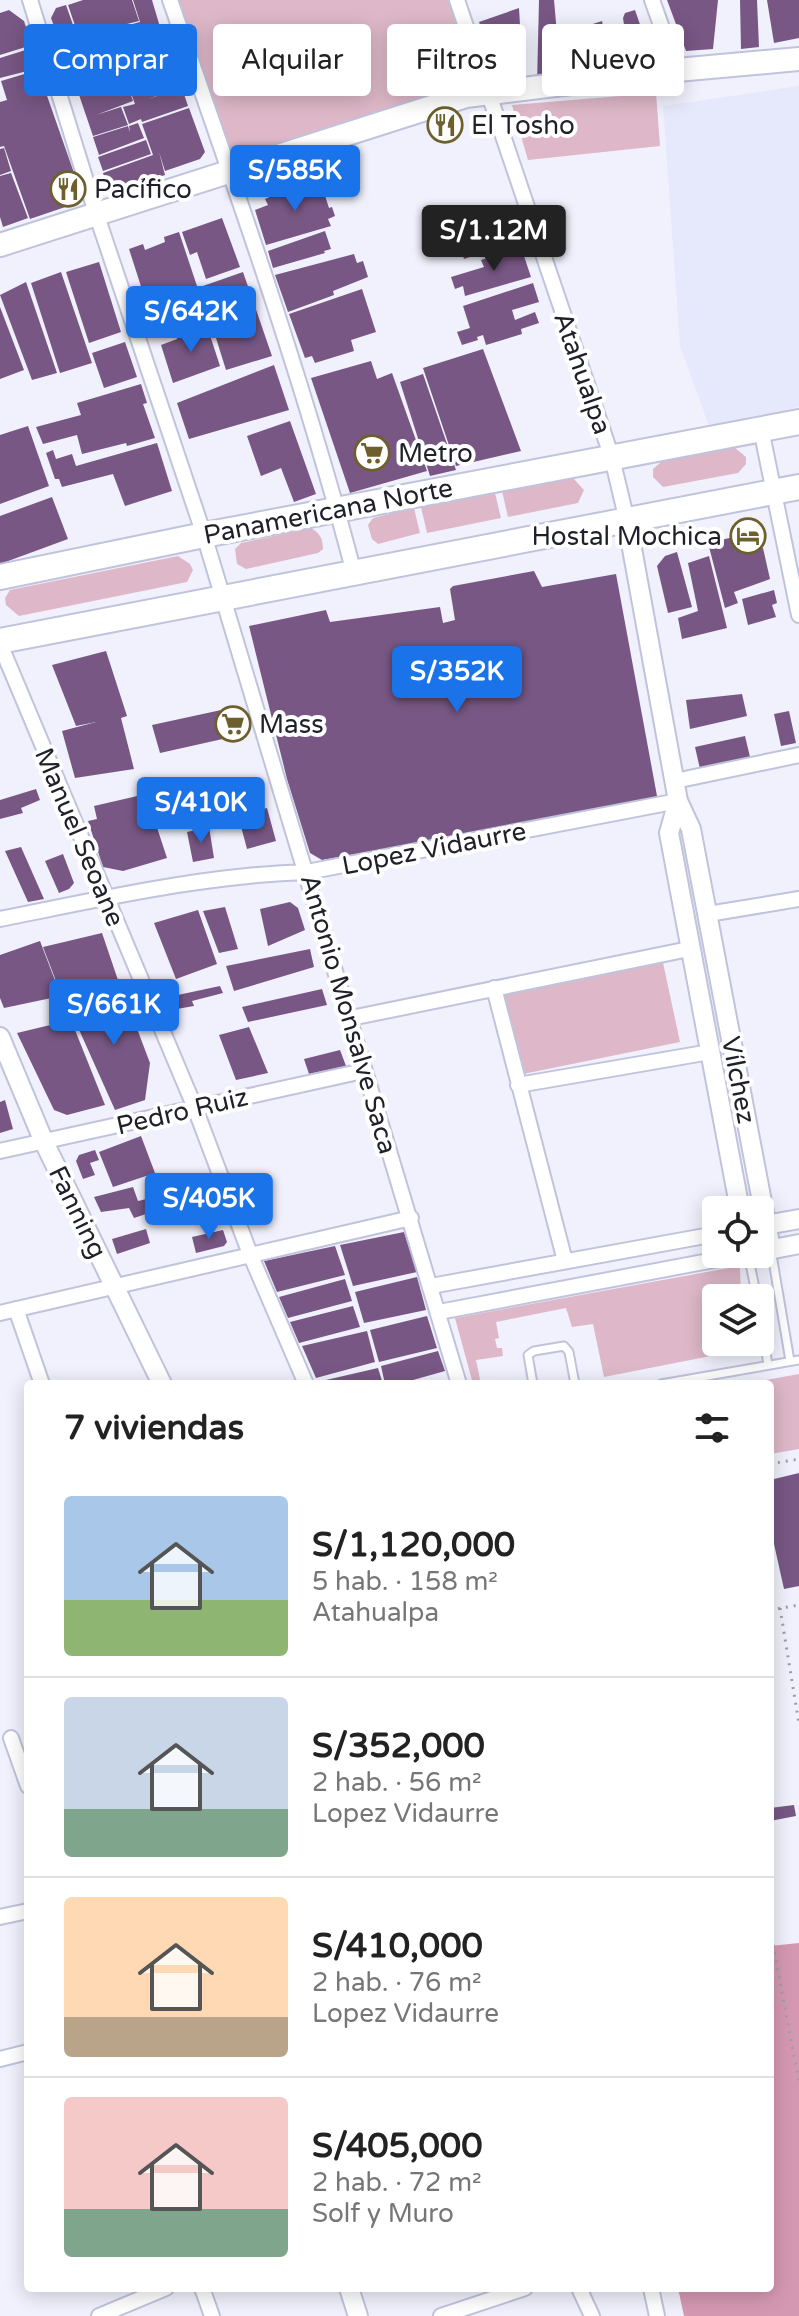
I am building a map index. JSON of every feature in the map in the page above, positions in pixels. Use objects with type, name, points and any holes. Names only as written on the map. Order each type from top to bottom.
[{"type":"highway","name":"Panamericana Norte","points":[[0,577],[799,422]]},
{"type":"highway","points":[[0,643],[799,487]]},
{"type":"main road","points":[[684,69],[799,59]]},
{"type":"main road","points":[[0,245],[466,96]]},
{"type":"street","name":"Antonio Monsalve Saca","points":[[30,0],[96,213],[224,598],[458,1380]]},
{"type":"street","points":[[170,0],[229,171],[338,509],[354,573]]},
{"type":"street","name":"Atahualpa","points":[[457,0],[465,24]]},
{"type":"street","points":[[652,0],[661,24]]},
{"type":"street","name":"Atahualpa","points":[[487,96],[612,458],[627,521]]},
{"type":"street","points":[[761,429],[799,615]]},
{"type":"street","name":"Vílchez","points":[[627,521],[678,801],[691,829],[708,914],[758,1196]]},
{"type":"street","name":"Manuel Seoane","points":[[0,643],[195,1108],[250,1254],[304,1380]]},
{"type":"street","points":[[675,781],[799,755]]},
{"type":"street","name":"Vílchez","points":[[678,801],[669,833],[737,1196]]},
{"type":"street","name":"Lopez Vidaurre","points":[[0,919],[106,898],[266,873],[307,872],[678,801]]},
{"type":"street","points":[[708,914],[799,899]]},
{"type":"street","points":[[351,1018],[689,949]]},
{"type":"street","points":[[494,988],[565,1261]]},
{"type":"street","name":"Fanning","points":[[0,1037],[44,1142],[160,1380]]},
{"type":"street","points":[[518,1085],[710,1052]]},
{"type":"street","name":"Pedro Ruiz","points":[[0,1151],[363,1071]]},
{"type":"street","points":[[0,1313],[411,1218]]},
{"type":"street","points":[[774,1223],[799,1219]]},
{"type":"street","points":[[431,1286],[702,1237]]},
{"type":"street","points":[[774,1249],[799,1244]]},
{"type":"street","points":[[439,1312],[702,1262]]},
{"type":"street","points":[[16,1309],[41,1380]]},
{"type":"street","points":[[11,1738],[24,1775]]},
{"type":"street","points":[[0,1917],[24,1912]]},
{"type":"street","points":[[0,2059],[24,2053]]},
{"type":"street","points":[[99,2316],[156,2292]]},
{"type":"street","points":[[203,2292],[212,2316]]},
{"type":"street","points":[[350,2292],[358,2316]]},
{"type":"street","points":[[441,2316],[513,2292]]},
{"type":"street","points":[[581,2292],[592,2316]]},
{"type":"street","points":[[652,2292],[657,2316]]},
{"type":"lane","name":"Vílchez","points":[[771,1268],[795,1360]]},
{"type":"lane","points":[[532,1380],[528,1355],[556,1346],[564,1346],[569,1352],[574,1380]]},
{"type":"lane","points":[[766,1356],[768,1365]]},
{"type":"lane","points":[[684,1380],[795,1360]]},
{"type":"path","points":[[774,1463],[799,1459]]},
{"type":"path","points":[[774,1609],[799,1605]]},
{"type":"path","points":[[780,1608],[799,1724]]},
{"type":"path","points":[[792,1674],[799,1673]]},
{"type":"path","points":[[774,1950],[799,2082]]},
{"type":"shaded area","points":[[170,0],[457,0],[465,24],[387,24],[387,96],[473,96],[229,171],[197,78],[197,24],[178,24]]},
{"type":"shaded area","points":[[799,86],[799,407],[709,426],[680,346],[663,106]]},
{"type":"shaded area","points":[[656,96],[660,146],[528,160],[512,105]]},
{"type":"shaded area","points":[[734,447],[746,457],[746,464],[738,473],[663,487],[653,477],[653,469],[662,461]]},
{"type":"shaded area","points":[[573,478],[584,490],[578,503],[508,517],[502,491]]},
{"type":"shaded area","points":[[495,493],[501,518],[427,533],[421,507]]},
{"type":"shaded area","points":[[414,508],[420,533],[378,544],[372,539],[368,525],[373,518]]},
{"type":"shaded area","points":[[311,528],[322,539],[323,549],[318,553],[246,569],[237,564],[235,549],[241,543]]},
{"type":"shaded area","points":[[178,556],[193,570],[187,582],[19,616],[6,605],[5,598],[10,590]]},
{"type":"shaded area","points":[[662,958],[680,1042],[523,1074],[501,989]]},
{"type":"shaded area","points":[[740,1268],[741,1284],[702,1284],[702,1356],[711,1356],[604,1377],[593,1324],[572,1327],[566,1308],[496,1322],[499,1338],[495,1339],[497,1348],[502,1348],[503,1356],[476,1360],[480,1380],[472,1380],[455,1318]]},
{"type":"shaded area","points":[[799,1374],[799,1449],[774,1453],[774,1380],[767,1380]]},
{"type":"shaded area","points":[[799,1943],[799,2316],[684,2316],[679,2292],[774,2292],[774,1946]]},
{"type":"building","points":[[83,0],[132,0],[139,21],[127,24],[75,24],[68,5]]},
{"type":"building","points":[[133,0],[152,0],[159,24],[133,24],[140,22]]},
{"type":"building","points":[[539,0],[554,0],[556,24],[542,24],[542,83],[537,85]]},
{"type":"building","points":[[667,0],[718,0],[713,49],[686,51],[684,24],[676,24]]},
{"type":"building","points":[[740,0],[757,0],[759,47],[741,49]]},
{"type":"building","points":[[767,0],[799,0],[799,38],[774,43]]},
{"type":"building","points":[[66,5],[73,24],[53,24],[51,18],[56,8]]},
{"type":"building","points":[[519,8],[520,24],[479,22]]},
{"type":"building","points":[[9,10],[24,21],[24,48],[0,55],[0,13]]},
{"type":"building","points":[[635,10],[640,24],[624,24],[625,13]]},
{"type":"building","points":[[24,50],[24,72],[0,78],[0,58]]},
{"type":"building","points":[[24,74],[24,96],[47,96],[80,190],[77,203],[30,219],[4,146],[0,147],[0,102],[7,100],[1,81]]},
{"type":"building","points":[[79,96],[131,96],[133,101],[96,115],[121,107],[128,125],[93,136]]},
{"type":"building","points":[[132,96],[156,96],[148,99],[185,96],[188,106],[129,124],[123,107],[135,104]]},
{"type":"building","points":[[189,108],[205,152],[200,159],[165,171],[159,152],[165,175],[115,192],[108,188],[103,173],[153,155],[142,124]]},
{"type":"building","points":[[138,123],[144,138],[99,155],[93,137],[128,126],[130,132],[129,126]]},
{"type":"building","points":[[146,140],[151,154],[103,171],[98,157]]},
{"type":"building","points":[[4,148],[11,171],[0,175],[0,149]]},
{"type":"building","points":[[11,173],[28,218],[3,227],[0,217],[0,176]]},
{"type":"building","points":[[319,177],[329,208],[332,207],[335,216],[328,219],[331,226],[266,245],[255,210],[268,205],[265,199]]},
{"type":"building","points":[[509,208],[519,240],[464,259],[453,228]]},
{"type":"building","points":[[222,218],[240,267],[206,279],[197,252],[190,255],[182,232]]},
{"type":"building","points":[[325,231],[331,249],[273,268],[268,251]]},
{"type":"building","points":[[179,232],[201,298],[194,299],[199,313],[155,330],[129,249],[143,244],[145,250],[165,242],[164,237]]},
{"type":"building","points":[[521,247],[531,277],[465,296],[463,286],[455,289],[451,277],[484,267],[481,260]]},
{"type":"building","points":[[354,254],[357,263],[363,261],[368,277],[333,291],[334,295],[288,312],[275,275]]},
{"type":"building","points":[[99,262],[121,332],[89,343],[66,272]]},
{"type":"building","points":[[61,272],[92,363],[60,373],[31,283]]},
{"type":"building","points":[[243,272],[272,356],[226,370],[200,287]]},
{"type":"building","points":[[26,282],[57,373],[32,380],[0,295]]},
{"type":"building","points":[[533,283],[539,302],[512,310],[515,320],[535,312],[539,323],[521,329],[522,334],[486,345],[483,335],[462,345],[457,332],[470,328],[463,306]]},
{"type":"building","points":[[362,289],[376,332],[351,340],[354,351],[315,363],[312,356],[305,358],[289,314]]},
{"type":"building","points":[[0,307],[24,370],[0,379]]},
{"type":"building","points":[[206,323],[220,366],[173,383],[161,345]]},
{"type":"building","points":[[125,342],[137,377],[104,388],[92,353]]},
{"type":"building","points":[[483,349],[521,451],[456,466],[423,368]]},
{"type":"building","points":[[371,361],[377,379],[392,373],[427,471],[350,493],[311,378]]},
{"type":"building","points":[[274,365],[289,410],[189,439],[177,403]]},
{"type":"building","points":[[423,374],[456,470],[430,476],[400,382]]},
{"type":"building","points":[[141,384],[147,403],[143,404],[155,438],[82,454],[77,435],[43,444],[36,427],[81,415],[77,403]]},
{"type":"building","points":[[290,421],[316,494],[294,502],[281,468],[261,476],[247,436]]},
{"type":"building","points":[[28,426],[49,486],[0,504],[0,435]]},
{"type":"building","points":[[157,443],[172,491],[125,506],[113,474],[62,487],[59,479],[55,479],[46,453],[53,450],[56,459],[72,454],[76,466]]},
{"type":"building","points":[[52,497],[68,539],[0,564],[0,516]]},
{"type":"building","points":[[751,533],[757,548],[763,548],[770,579],[734,592],[738,603],[725,608],[708,543]]},
{"type":"building","points":[[677,552],[692,607],[668,613],[657,566],[665,556]]},
{"type":"building","points":[[709,556],[727,628],[682,639],[678,618],[698,611],[688,563]]},
{"type":"building","points":[[534,571],[542,587],[616,574],[657,796],[653,800],[322,860],[310,853],[287,779],[249,626],[326,610],[330,622],[440,607],[443,623],[455,620],[450,589],[453,586]]},
{"type":"building","points":[[774,590],[777,603],[772,605],[776,617],[748,625],[742,599]]},
{"type":"building","points":[[106,651],[127,716],[121,718],[134,769],[75,778],[62,731],[96,722],[76,726],[52,665]]},
{"type":"building","points":[[742,694],[747,716],[690,729],[686,700]]},
{"type":"building","points":[[235,707],[245,734],[160,753],[152,725]]},
{"type":"building","points":[[789,711],[796,743],[781,746],[774,714]]},
{"type":"building","points":[[745,736],[750,757],[700,769],[695,747]]},
{"type":"building","points":[[36,789],[40,800],[21,808],[23,813],[0,819],[0,800]]},
{"type":"building","points":[[146,794],[167,858],[123,871],[103,867],[88,821],[97,819],[94,806]]},
{"type":"building","points":[[267,808],[276,841],[247,849],[238,815]]},
{"type":"building","points":[[209,827],[214,858],[193,862],[187,832]]},
{"type":"building","points":[[21,847],[44,899],[28,902],[5,851]]},
{"type":"building","points":[[63,854],[74,883],[59,893],[45,861]]},
{"type":"building","points":[[290,902],[298,908],[305,930],[268,946],[260,909]]},
{"type":"building","points":[[225,907],[238,949],[219,953],[203,911]]},
{"type":"building","points":[[198,910],[217,964],[176,979],[154,923]]},
{"type":"building","points":[[102,933],[120,986],[64,1002],[43,947]]},
{"type":"building","points":[[40,941],[61,996],[4,1008],[0,998],[0,955]]},
{"type":"building","points":[[310,949],[314,967],[234,991],[226,966]]},
{"type":"building","points":[[220,986],[223,993],[192,1001],[194,1006],[171,1010],[169,1005],[175,1002],[173,996]]},
{"type":"building","points":[[122,989],[150,1063],[145,1100],[115,1110],[68,1005]]},
{"type":"building","points":[[322,989],[327,1005],[248,1022],[242,1007]]},
{"type":"building","points":[[71,1020],[105,1105],[67,1115],[54,1110],[17,1033]]},
{"type":"building","points":[[249,1027],[268,1073],[236,1080],[219,1035]]},
{"type":"building","points":[[340,1050],[346,1066],[309,1074],[304,1059]]},
{"type":"building","points":[[5,1100],[13,1129],[0,1133],[0,1102]]},
{"type":"building","points":[[141,1136],[155,1173],[113,1187],[99,1152]]},
{"type":"building","points":[[95,1150],[99,1160],[90,1163],[95,1175],[83,1179],[76,1161],[79,1155]]},
{"type":"building","points":[[133,1187],[138,1201],[151,1198],[155,1211],[134,1218],[129,1208],[101,1212],[94,1197]]},
{"type":"building","points":[[146,1229],[150,1243],[117,1254],[112,1239]]},
{"type":"building","points":[[223,1230],[227,1242],[224,1246],[196,1253],[192,1237]]},
{"type":"building","points":[[404,1232],[417,1272],[353,1286],[340,1245]]},
{"type":"building","points":[[335,1246],[345,1275],[277,1292],[264,1261]]},
{"type":"building","points":[[417,1277],[426,1310],[364,1323],[355,1292]]},
{"type":"building","points":[[345,1279],[352,1301],[288,1318],[279,1297]]},
{"type":"building","points":[[353,1306],[360,1327],[299,1343],[290,1322]]},
{"type":"building","points":[[427,1316],[437,1348],[379,1362],[370,1330]]},
{"type":"building","points":[[367,1331],[375,1362],[316,1378],[302,1346]]},
{"type":"building","points":[[438,1351],[445,1371],[413,1380],[384,1380],[381,1366]]},
{"type":"building","points":[[378,1368],[382,1380],[326,1380]]},
{"type":"building","points":[[799,1473],[799,1586],[784,1589],[774,1544],[774,1479]]},
{"type":"building","points":[[794,1805],[796,1816],[774,1820],[774,1808]]},
{"type":"place","name":"El Tosho","points":[[445,125]]},
{"type":"place","name":"Pacífico","points":[[68,189]]},
{"type":"place","name":"Metro","points":[[372,453]]},
{"type":"place","name":"Hostal Mochica","points":[[748,536]]},
{"type":"place","name":"Mass","points":[[233,724]]}]
